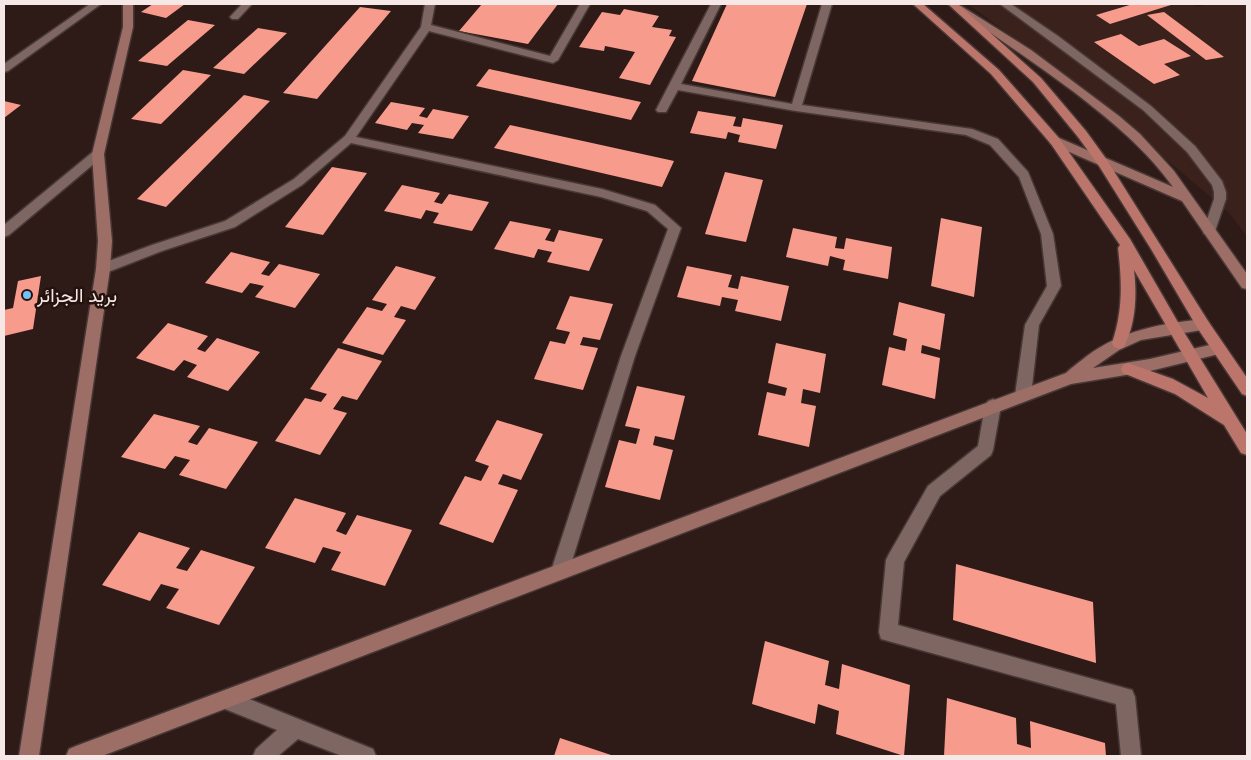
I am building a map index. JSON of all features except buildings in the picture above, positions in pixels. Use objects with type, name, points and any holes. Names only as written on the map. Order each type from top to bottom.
[{"type":"main road","points":[[918,4],[995,72],[1055,141],[1124,242],[1247,448]]},
{"type":"main road","points":[[957,7],[1037,80],[1062,107],[1103,163],[1218,349],[1247,390]]},
{"type":"main road","points":[[1118,343],[1125,325],[1130,297],[1124,242]]},
{"type":"main road","points":[[1128,369],[1179,388],[1214,409],[1233,424]]},
{"type":"street","points":[[4,68],[96,4]]},
{"type":"street","points":[[29,756],[103,269],[105,241],[98,154],[128,27],[128,4]]},
{"type":"street","points":[[235,17],[247,4]]},
{"type":"street","points":[[103,269],[157,248],[230,224],[298,182],[349,139],[376,98],[402,66],[426,28],[430,4]]},
{"type":"street","points":[[426,28],[552,60],[585,4]]},
{"type":"street","points":[[662,110],[716,4]]},
{"type":"street","points":[[796,108],[827,4]]},
{"type":"street","points":[[1005,4],[1054,38],[1147,108],[1191,149],[1218,184],[1220,192],[1220,199],[1209,231]]},
{"type":"street","points":[[957,7],[1028,52],[1115,118],[1154,156],[1187,198],[1247,284]]},
{"type":"street","points":[[674,86],[796,108],[968,132],[994,142],[1024,175],[1047,234],[1054,286],[1032,325],[1023,396]]},
{"type":"street","points":[[349,139],[602,193],[651,208],[675,228],[628,356],[560,571]]},
{"type":"street","points":[[1055,141],[1187,198]]},
{"type":"street","points":[[4,232],[98,154]]},
{"type":"street","points":[[1070,378],[1118,343],[1145,334],[1203,325]]},
{"type":"street","points":[[76,756],[1070,378],[1128,369],[1218,349]]},
{"type":"street","points":[[993,406],[985,450],[934,491],[896,560],[888,632],[1124,698],[1130,756]]},
{"type":"street","points":[[227,700],[366,756]]},
{"type":"street","points":[[263,756],[295,728]]},
{"type":"shaded area","points":[[968,4],[1192,4],[1197,7],[1208,4],[1247,4],[1247,236],[1228,212],[1180,171],[1043,60]]},
{"type":"place","name":"بريد الجزائر","points":[[27,295]]}]
